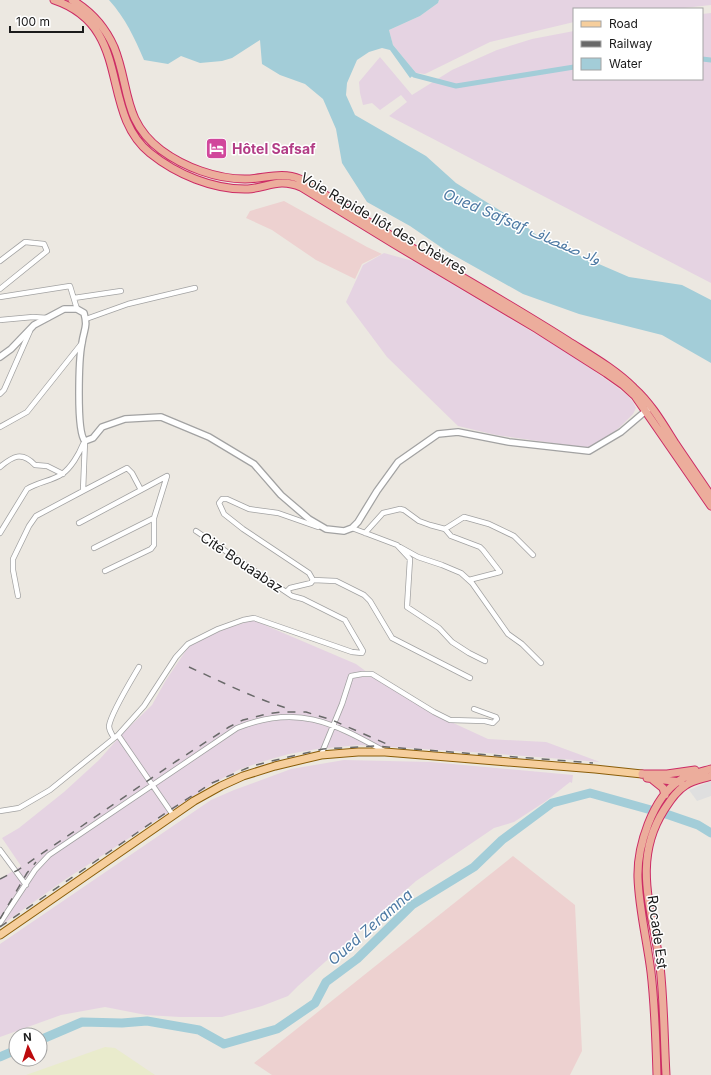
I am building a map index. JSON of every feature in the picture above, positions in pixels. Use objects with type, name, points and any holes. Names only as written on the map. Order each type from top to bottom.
[{"type":"highway","name":"Voie Rapide Ilôt des Chèvres","points":[[54,0],[68,6],[80,14],[98,34],[107,51],[122,110],[130,130],[140,144],[156,158],[188,175],[218,186],[235,189],[284,182],[301,187],[394,244],[499,305],[606,372],[623,385],[649,409],[711,496]]},
{"type":"highway","name":"Voie Rapide Ilôt des Chèvres","points":[[72,0],[93,15],[104,29],[114,48],[134,119],[141,131],[162,151],[196,169],[229,178],[249,179],[275,175],[286,175],[298,178],[360,217],[544,326],[615,371],[635,388],[711,506]]},
{"type":"highway","points":[[641,776],[711,768]]},
{"type":"highway","points":[[680,785],[692,774],[711,768]]},
{"type":"highway","points":[[641,776],[680,785],[711,776]]},
{"type":"highway","points":[[641,776],[660,785],[663,788],[666,798]]},
{"type":"highway","name":"Rocade Est","points":[[657,1075],[655,1015],[638,878],[638,861],[641,848],[666,798],[680,785]]},
{"type":"highway","name":"Rocade Est","points":[[652,824],[646,860],[646,874],[660,967],[666,1075]]},
{"type":"main road","points":[[0,934],[207,793],[243,776],[290,761],[321,755],[358,752],[385,752],[595,769],[641,776]]},
{"type":"street","points":[[0,261],[25,242],[44,244],[47,251],[0,289]]},
{"type":"street","points":[[0,297],[70,286],[77,309]]},
{"type":"street","points":[[86,319],[128,304],[195,288]]},
{"type":"street","points":[[74,298],[121,291]]},
{"type":"street","points":[[0,357],[11,349],[34,325],[64,309],[77,309],[84,313],[87,322],[82,343],[79,409],[81,434],[85,441],[83,491]]},
{"type":"street","points":[[0,320],[33,317],[48,318]]},
{"type":"street","points":[[0,394],[4,390],[31,329]]},
{"type":"street","points":[[0,427],[27,412],[82,343]]},
{"type":"street","points":[[313,580],[308,573],[243,529],[224,514],[219,503],[222,500],[227,499],[249,510],[278,513],[326,529],[344,531],[352,528],[358,522],[377,491],[398,462],[438,434],[458,432],[509,442],[588,451],[621,432],[649,409]]},
{"type":"street","points":[[0,533],[27,489],[63,474],[77,457],[85,441],[93,438],[102,427],[125,419],[161,417],[210,437],[254,464],[281,495],[309,520],[326,529]]},
{"type":"street","points":[[0,467],[8,460],[21,456],[29,458],[35,465],[47,466],[63,474]]},
{"type":"street","points":[[18,596],[12,570],[13,559],[29,526],[36,516],[127,468],[132,473],[141,490]]},
{"type":"street","points":[[79,523],[167,476],[154,518],[154,545],[151,549],[105,571]]},
{"type":"street","points":[[365,533],[383,513],[400,509],[404,510],[420,521],[445,528],[464,517],[489,524],[514,536],[533,555]]},
{"type":"street","points":[[94,548],[154,518]]},
{"type":"street","points":[[352,528],[397,545],[418,557],[460,573],[469,580],[508,634],[522,644],[541,663]]},
{"type":"street","points":[[445,528],[451,536],[483,550],[500,572],[469,580]]},
{"type":"street","name":"Cité Bouaabaz","points":[[116,736],[144,706],[176,657],[188,644],[218,629],[243,620],[254,618],[352,652],[362,653],[364,651],[345,620],[303,599],[292,596],[196,531]]},
{"type":"street","points":[[397,545],[410,559],[407,607],[439,628],[452,642],[485,661]]},
{"type":"street","points":[[289,594],[288,588],[311,584],[313,580]]},
{"type":"street","points":[[313,580],[336,581],[364,595],[370,601],[392,638],[470,678]]},
{"type":"street","points":[[139,667],[116,708],[110,725],[110,731],[116,736],[173,815]]},
{"type":"street","points":[[321,755],[342,704],[351,676],[372,674],[434,712],[450,720],[485,721],[493,723],[497,719],[496,717],[474,709]]},
{"type":"street","points":[[0,923],[35,870],[49,855],[230,732],[247,724],[276,717],[294,716],[310,718],[333,726],[385,752]]},
{"type":"street","points":[[0,811],[19,808],[50,790],[116,736]]},
{"type":"street","points":[[0,850],[26,885]]},
{"type":"shaded area","points":[[439,0],[711,0],[711,5],[684,8],[573,8],[573,22],[490,42],[425,74],[416,73],[393,45],[389,30],[420,16],[438,3]]},
{"type":"shaded area","points":[[711,13],[711,283],[389,116],[407,102],[401,95],[380,110],[372,103],[363,105],[360,93],[359,82],[380,57],[412,95],[452,70],[497,50],[532,39],[573,31],[573,80],[703,80],[703,14]]},
{"type":"shaded area","points":[[284,201],[382,254],[362,264],[355,279],[316,260],[272,230],[246,218],[250,211]]},
{"type":"shaded area","points":[[384,253],[413,261],[571,355],[628,396],[636,408],[633,414],[606,438],[588,448],[496,435],[458,426],[387,357],[346,302],[363,265]]},
{"type":"shaded area","points":[[253,620],[356,664],[371,675],[436,715],[488,739],[546,742],[600,762],[359,745],[317,749],[289,754],[238,770],[214,783],[66,879],[0,926],[0,879],[21,866],[2,838],[19,828],[64,792],[99,760],[122,734],[152,705],[166,680],[189,646],[207,635]]},
{"type":"shaded area","points":[[344,760],[431,762],[573,775],[572,783],[570,782],[546,801],[514,822],[494,828],[416,881],[288,996],[262,1006],[222,1017],[146,1015],[105,1007],[61,1015],[28,1027],[8,1027],[8,1034],[0,1037],[0,944],[211,800],[291,769]]},
{"type":"shaded area","points":[[711,781],[711,796],[697,801],[689,790]]},
{"type":"shaded area","points":[[513,856],[575,905],[582,1051],[570,1075],[272,1075],[254,1063]]},
{"type":"green space","points":[[105,1047],[115,1048],[155,1075],[26,1075]]},
{"type":"water","name":"Oued Safsaf واد صفصاف","points":[[109,0],[439,0],[438,3],[420,16],[389,30],[393,45],[416,73],[410,78],[390,50],[382,48],[369,52],[357,60],[347,83],[346,95],[355,115],[426,156],[456,183],[528,228],[541,239],[629,277],[682,285],[711,300],[711,363],[662,335],[579,314],[523,294],[448,252],[410,226],[367,202],[342,163],[336,129],[323,99],[305,84],[280,75],[262,64],[260,40],[232,58],[222,61],[200,63],[181,56],[168,64],[144,60],[125,21]]},
{"type":"waterway","points":[[703,59],[711,60]]},
{"type":"waterway","points":[[410,70],[414,75],[456,86],[573,67]]},
{"type":"waterway","name":"Oued Zeramna","points":[[48,1037],[82,1022],[122,1023],[147,1021],[199,1030],[224,1044],[277,1029],[315,1003],[326,982],[357,959],[412,905],[474,867],[502,840],[552,803],[590,793],[669,815],[698,825],[711,833]]},
{"type":"waterway","name":"Oued Zeramna","points":[[0,1057],[8,1054]]},
{"type":"railway","points":[[189,667],[251,695],[290,709]]},
{"type":"railway","points":[[0,879],[18,870],[175,762],[229,727],[243,720],[281,712],[306,712],[332,720],[389,745]]},
{"type":"railway","points":[[0,927],[170,810],[212,783],[252,766],[323,749],[375,746],[593,763]]},
{"type":"railway","points":[[0,919],[27,873],[36,862]]},
{"type":"place","name":"Hôtel Safsaf","points":[[216,148]]}]
